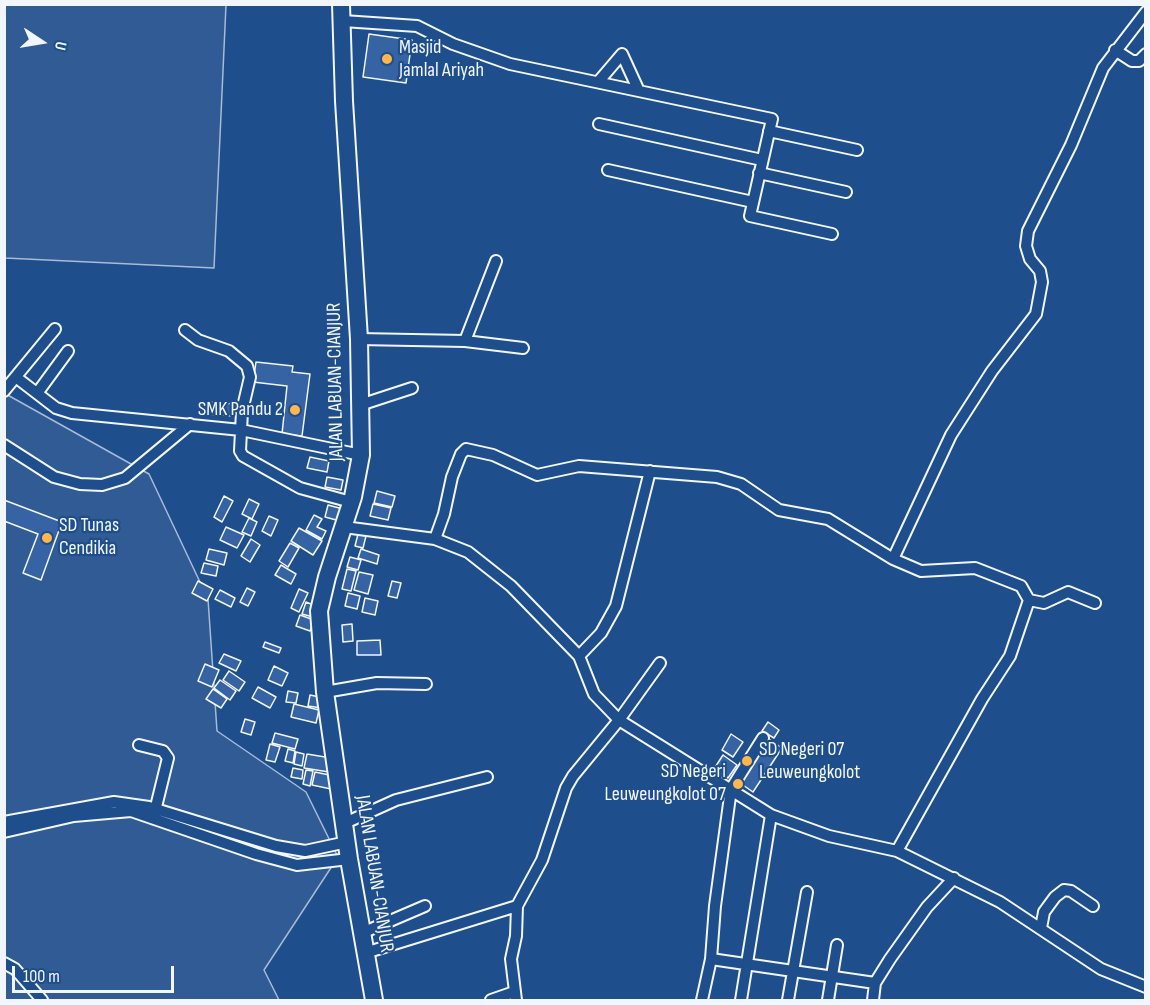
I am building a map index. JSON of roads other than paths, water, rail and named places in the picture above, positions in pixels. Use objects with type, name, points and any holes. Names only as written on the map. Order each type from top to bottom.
[{"type":"highway","name":"JALAN LABUAN-CIANJUR","points":[[342,13],[344,101],[360,339],[361,455],[351,502],[319,610],[326,692],[348,850],[374,1000]]},
{"type":"street","points":[[893,559],[951,435],[992,371],[1036,314],[1042,282],[1040,271],[1030,259],[1026,246],[1028,231],[1071,145],[1103,68],[1146,11],[1138,4]]},
{"type":"street","points":[[342,13],[417,26],[453,44],[510,64],[772,118],[750,216],[832,234]]},
{"type":"street","points":[[1115,50],[1132,61],[1138,61],[1146,54]]},
{"type":"street","points":[[599,81],[622,54],[638,89]]},
{"type":"street","points":[[598,124],[762,160]]},
{"type":"street","points":[[769,131],[857,150]]},
{"type":"street","points":[[608,170],[753,202]]},
{"type":"street","points":[[759,173],[846,192]]},
{"type":"street","points":[[465,341],[496,261]]},
{"type":"street","points":[[4,391],[55,329]]},
{"type":"street","points":[[184,330],[198,340],[229,351],[247,366],[250,377],[242,411],[240,451],[243,456],[300,488],[351,502]]},
{"type":"street","points":[[360,339],[465,341],[523,348]]},
{"type":"street","points":[[38,392],[68,351]]},
{"type":"street","points":[[17,378],[56,408],[72,413],[241,430],[361,455]]},
{"type":"street","points":[[360,405],[412,388]]},
{"type":"street","points":[[4,445],[54,477],[80,484],[102,485],[125,478],[190,424]]},
{"type":"street","points":[[435,539],[444,514],[452,477],[461,454],[466,449],[493,454],[537,475],[579,466],[717,477],[741,484],[779,510],[828,519],[893,559],[921,571],[975,568],[1021,586],[1029,600],[1010,656],[982,699],[897,852]]},
{"type":"street","points":[[579,656],[600,633],[616,606],[650,471]]},
{"type":"street","points":[[344,527],[435,539],[468,552],[511,586],[579,656],[594,694],[619,720],[771,815],[829,836],[897,852],[954,878],[1041,928],[1074,953],[1101,969],[1146,987]]},
{"type":"street","points":[[1029,600],[1044,603],[1068,592],[1095,603]]},
{"type":"street","points":[[491,1000],[515,996],[511,959],[516,936],[517,906],[542,860],[573,776],[619,720],[660,663]]},
{"type":"street","points":[[326,692],[376,683],[426,684]]},
{"type":"street","points":[[702,1000],[711,959],[714,906],[731,789],[762,738]]},
{"type":"street","points":[[140,745],[163,752],[168,758],[154,813]]},
{"type":"street","points":[[345,824],[396,800],[487,777]]},
{"type":"street","points":[[4,822],[114,801],[276,846],[305,850],[348,850]]},
{"type":"street","points":[[4,832],[99,813],[131,811],[154,813],[246,851],[297,865],[348,850]]},
{"type":"street","points":[[741,1000],[771,815]]},
{"type":"street","points":[[873,1000],[875,983],[927,907],[954,878]]},
{"type":"street","points":[[1041,928],[1044,912],[1055,897],[1064,890],[1071,891],[1093,906]]},
{"type":"street","points":[[788,1000],[807,892]]},
{"type":"street","points":[[362,933],[425,906]]},
{"type":"street","points":[[365,953],[517,906]]},
{"type":"street","points":[[828,1000],[837,945]]},
{"type":"street","points":[[711,959],[875,983]]},
{"type":"street","points":[[4,963],[15,969],[42,1000]]},
{"type":"place","name":"Masjid Jamlal Ariyah","points":[[387,59]]},
{"type":"place","name":"SMK Pandu 2","points":[[295,410]]},
{"type":"place","name":"SD Tunas Cendikia","points":[[47,538]]},
{"type":"place","name":"SD Negeri 07 Leuweungkolot","points":[[747,761]]},
{"type":"place","name":"SD Negeri Leuweungkolot 07","points":[[738,784]]}]
